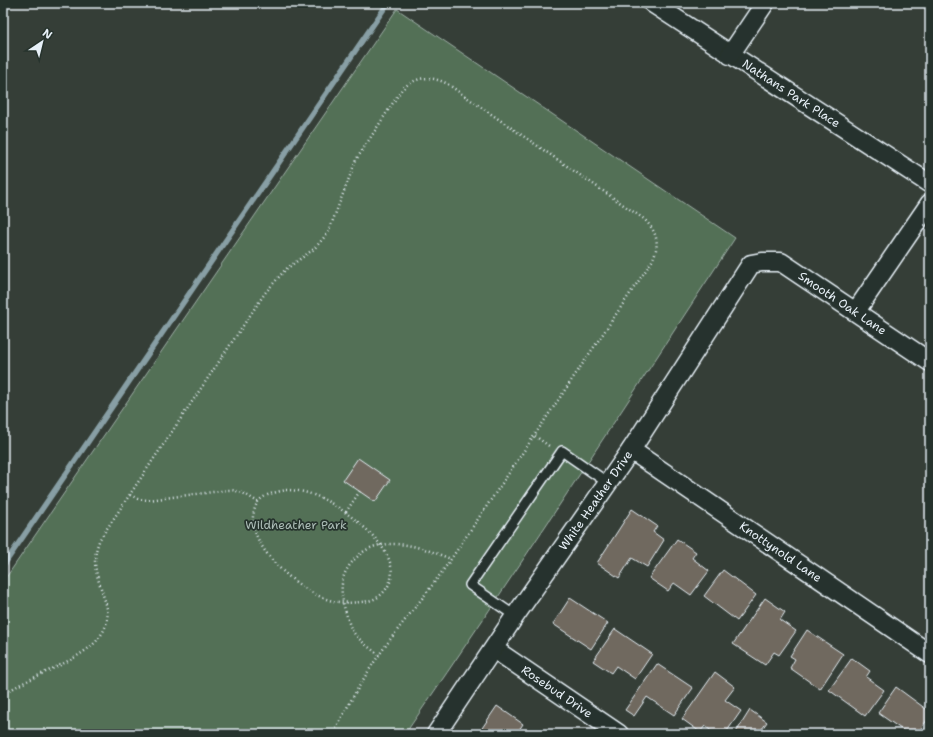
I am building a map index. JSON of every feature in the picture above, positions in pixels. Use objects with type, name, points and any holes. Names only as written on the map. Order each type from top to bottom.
[{"type":"street","name":"Nathans Park Place","points":[[652,3],[930,184]]},
{"type":"street","points":[[730,55],[765,3]]},
{"type":"street","points":[[856,311],[930,203]]},
{"type":"street","name":"Smooth Oak Lane","points":[[751,264],[762,262],[781,262],[930,362]]},
{"type":"street","name":"White Heather Drive","points":[[436,734],[631,450],[751,264]]},
{"type":"street","name":"Knottynold Lane","points":[[631,450],[930,654]]},
{"type":"street","name":"Rosebud Drive","points":[[494,649],[619,734]]},
{"type":"lane","points":[[516,616],[470,585],[562,451],[608,483]]},
{"type":"path","points":[[3,695],[14,687],[73,658],[87,649],[101,635],[106,625],[108,608],[94,566],[96,549],[100,539],[265,293],[286,269],[314,249],[328,233],[356,160],[402,89],[409,83],[417,80],[427,78],[436,79],[446,83],[644,219],[653,230],[657,244],[652,261],[451,560],[379,655],[353,696],[332,734]]},
{"type":"path","points":[[130,495],[138,499],[148,500],[236,490],[258,502]]},
{"type":"path","points":[[286,490],[297,490],[323,499],[346,512],[362,525],[380,545],[386,555],[391,574],[390,583],[379,597],[372,600],[355,602],[333,601],[308,590],[274,562],[261,545],[254,529],[254,509],[258,502],[263,497],[286,490]]},
{"type":"path","points":[[346,512],[360,492]]},
{"type":"path","points":[[379,655],[368,647],[353,632],[343,602],[343,577],[352,562],[365,550],[380,545],[396,544],[422,548],[451,560]]},
{"type":"green space","name":"Wildheather Park","points":[[397,9],[735,238],[530,549],[405,734],[3,734],[3,582]]},
{"type":"building","points":[[358,458],[390,480],[375,502],[343,480]]},
{"type":"building","points":[[632,509],[657,526],[653,532],[664,540],[647,567],[632,558],[619,578],[597,563]]},
{"type":"building","points":[[677,539],[696,552],[692,558],[709,571],[691,595],[674,583],[668,591],[649,578]]},
{"type":"building","points":[[723,570],[756,595],[737,621],[704,596]]},
{"type":"building","points":[[570,598],[608,623],[591,649],[553,624]]},
{"type":"building","points":[[765,598],[785,612],[780,620],[796,631],[779,655],[774,652],[765,665],[733,644]]},
{"type":"building","points":[[615,629],[652,654],[635,679],[616,666],[611,673],[593,661]]},
{"type":"building","points":[[807,630],[843,654],[820,689],[790,668],[795,659],[790,656]]},
{"type":"building","points":[[852,658],[870,671],[866,677],[884,690],[865,716],[829,690]]},
{"type":"building","points":[[657,664],[693,688],[674,715],[647,697],[634,716],[625,710]]},
{"type":"building","points":[[715,672],[735,687],[725,700],[741,711],[725,734],[715,734],[705,726],[700,732],[682,719]]},
{"type":"building","points":[[896,687],[930,712],[930,716],[917,734],[908,734],[878,713]]},
{"type":"building","points":[[497,706],[523,724],[519,730],[525,734],[478,734]]},
{"type":"building","points":[[750,710],[767,722],[762,729],[769,734],[735,734]]},
{"type":"waterway","points":[[3,566],[388,3]]}]
